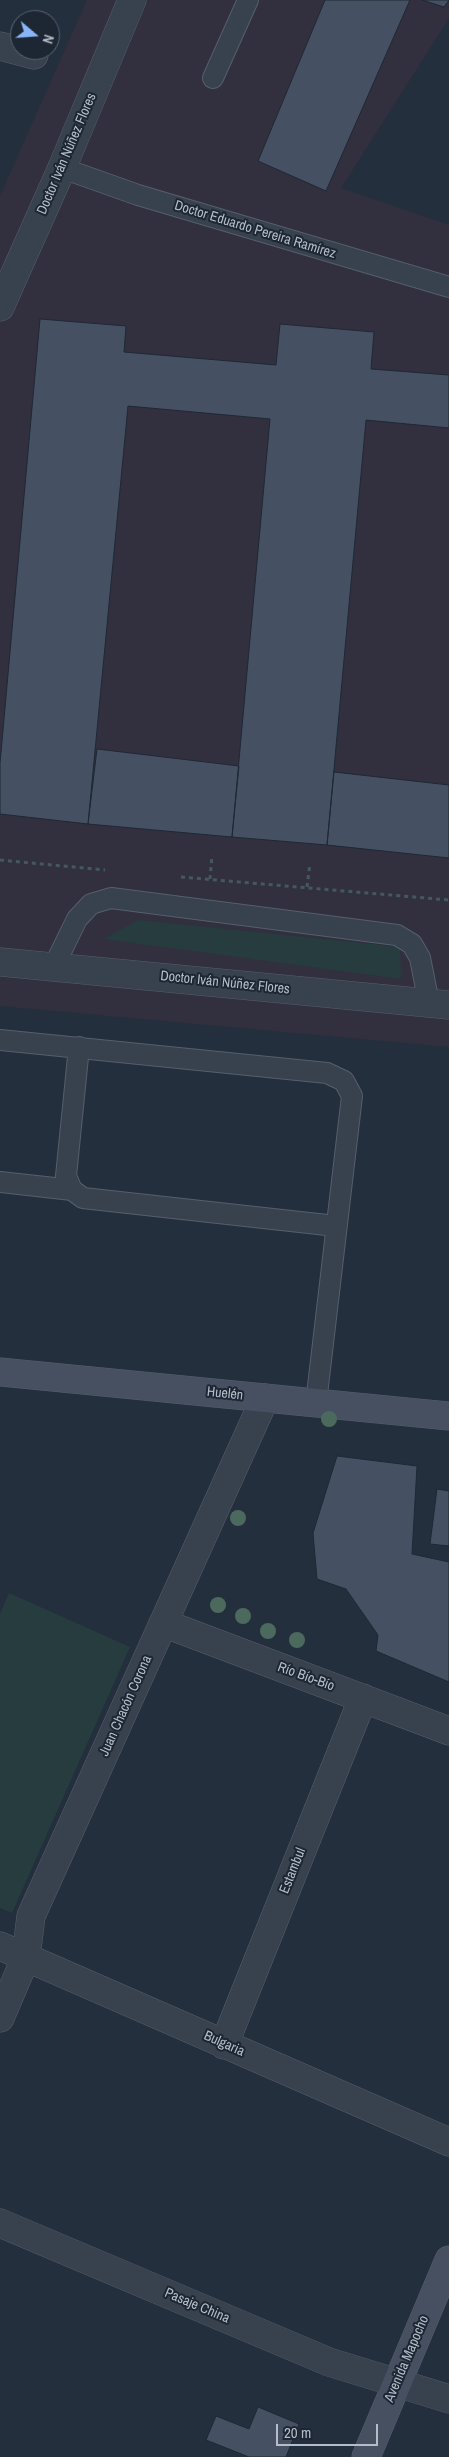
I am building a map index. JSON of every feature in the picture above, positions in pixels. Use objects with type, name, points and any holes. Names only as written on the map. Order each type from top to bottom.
[{"type":"main road","name":"Huelén","points":[[0,1372],[449,1416]]},
{"type":"main road","name":"Avenida Mapocho","points":[[366,2457],[449,2260]]},
{"type":"street","name":"Doctor Iván Núñez Flores","points":[[0,307],[62,168],[132,0]]},
{"type":"street","name":"Doctor Iván Núñez Flores","points":[[0,962],[439,1004]]},
{"type":"street","name":"Juan Chacón Corona","points":[[0,2018],[26,1957],[31,1916],[265,1398]]},
{"type":"street","name":"Río Bío-Bío","points":[[163,1623],[449,1731]]},
{"type":"street","name":"Estambul","points":[[224,2044],[363,1698]]},
{"type":"street","name":"Bulgaria","points":[[0,1946],[449,2142]]},
{"type":"street","name":"Pasaje China","points":[[0,2223],[329,2362],[449,2399]]},
{"type":"lane","points":[[213,78],[248,0]]},
{"type":"lane","name":"Doctor Eduardo Pereira Ramírez","points":[[62,168],[138,195],[449,287]]},
{"type":"lane","points":[[54,966],[77,919],[92,904],[111,898],[397,935],[412,944],[420,958],[439,1004]]},
{"type":"lane","points":[[0,1040],[327,1073],[344,1081],[352,1096],[316,1403]]},
{"type":"lane","points":[[72,1190],[66,1176],[79,1047]]},
{"type":"lane","points":[[0,1182],[72,1190],[83,1198],[336,1226]]},
{"type":"path","points":[[210,879],[212,855]]},
{"type":"path","points":[[0,860],[115,871]]},
{"type":"path","points":[[308,887],[310,863]]},
{"type":"path","points":[[172,876],[449,900]]},
{"type":"shaded area","points":[[87,0],[449,0],[449,18],[341,188],[449,225],[449,1047],[0,1006],[0,196]]},
{"type":"green space","points":[[138,920],[400,947],[401,979],[104,939]]},
{"type":"green space","points":[[9,1593],[130,1647],[12,1913],[0,1908],[0,1614]]},
{"type":"building","points":[[325,0],[410,0],[326,191],[258,161]]},
{"type":"building","points":[[422,0],[449,0],[444,7]]},
{"type":"building","points":[[40,319],[126,326],[124,352],[276,365],[280,324],[374,332],[371,369],[449,375],[449,428],[366,420],[327,845],[232,837],[270,419],[128,406],[88,824],[0,814],[0,763]]},
{"type":"building","points":[[97,749],[239,766],[232,837],[88,824]]},
{"type":"building","points":[[334,772],[449,785],[449,858],[327,845]]},
{"type":"building","points":[[337,1456],[417,1466],[412,1554],[449,1562],[449,1682],[376,1651],[378,1635],[346,1589],[317,1579],[313,1533]]},
{"type":"building","points":[[437,1489],[449,1491],[449,1546],[430,1544]]},
{"type":"building","points":[[258,2407],[299,2424],[286,2457],[249,2457],[206,2440],[216,2416],[249,2429]]}]
